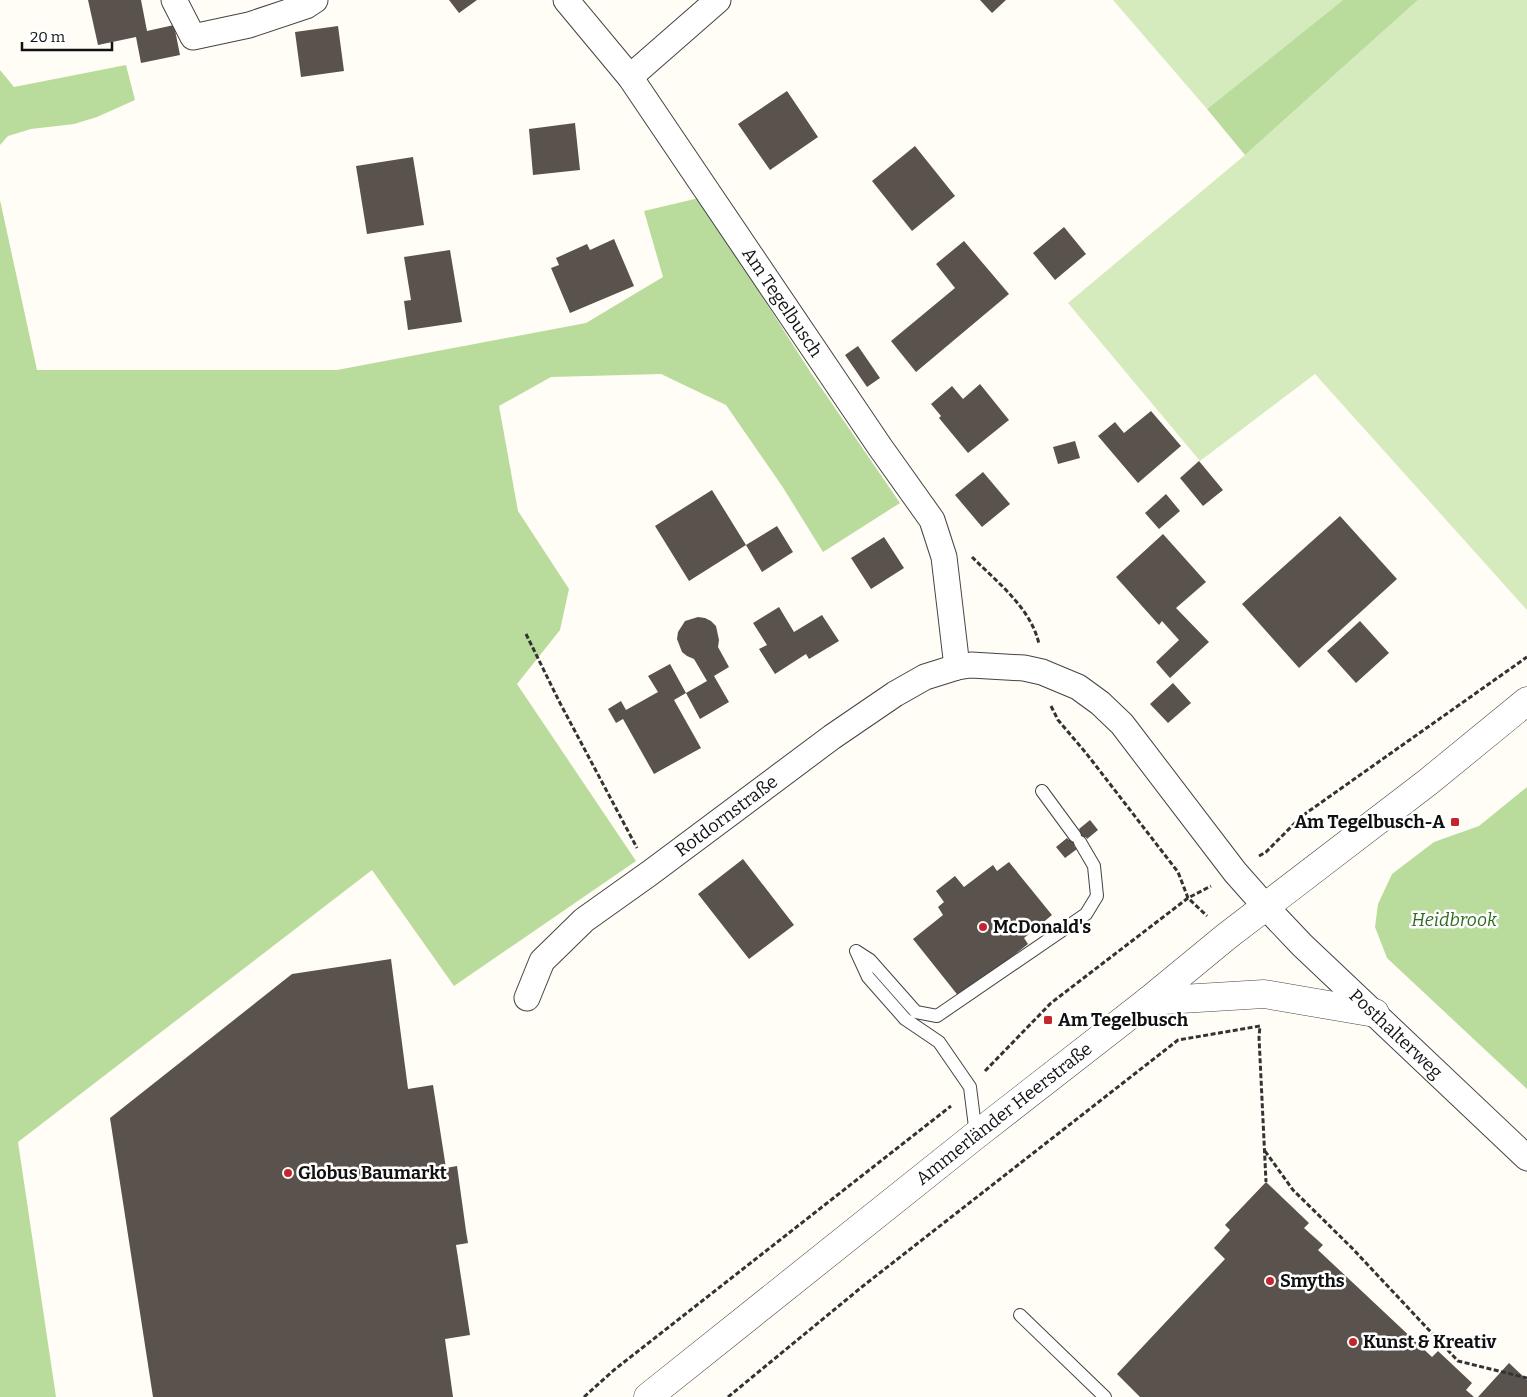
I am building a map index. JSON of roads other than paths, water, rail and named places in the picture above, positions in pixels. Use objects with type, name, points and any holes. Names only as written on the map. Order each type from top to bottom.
[{"type":"street","points":[[174,0],[193,36],[250,26],[306,6],[315,0]]},
{"type":"street","name":"Am Tegelbusch","points":[[566,0],[630,77],[880,447],[932,520],[944,557],[956,667]]},
{"type":"street","points":[[630,77],[718,0]]},
{"type":"street","points":[[956,667],[982,664],[1024,668],[1078,687],[1100,703],[1122,724],[1235,872],[1266,907]]},
{"type":"street","name":"Rotdornstraße","points":[[527,998],[542,961],[584,920],[832,737],[895,694],[925,677],[956,667]]},
{"type":"street","name":"Ammerländer Heerstraße","points":[[648,1397],[976,1135],[1148,1001],[1227,936],[1428,782],[1527,701]]},
{"type":"street","name":"Posthalterweg","points":[[1266,907],[1302,945],[1527,1158]]},
{"type":"street","points":[[1148,1001],[1264,994],[1375,1014]]},
{"type":"lane","points":[[976,1135],[970,1087],[939,1042],[905,1019],[868,977],[856,951],[870,960],[916,1012],[938,1016],[1086,914],[1097,896],[1094,866],[1042,791]]},
{"type":"lane","points":[[1020,1315],[1105,1397]]},
{"type":"place","name":"Am Tegelbusch-A","points":[[1455,822]]},
{"type":"place","name":"McDonald's","points":[[983,927]]},
{"type":"place","name":"Am Tegelbusch","points":[[1048,1020]]},
{"type":"place","name":"Globus Baumarkt","points":[[288,1173]]},
{"type":"place","name":"Smyths","points":[[1270,1281]]},
{"type":"place","name":"Kunst & Kreativ","points":[[1353,1342]]},
{"type":"park label","name":"Heidbrook","points":[[1454,920]]}]
